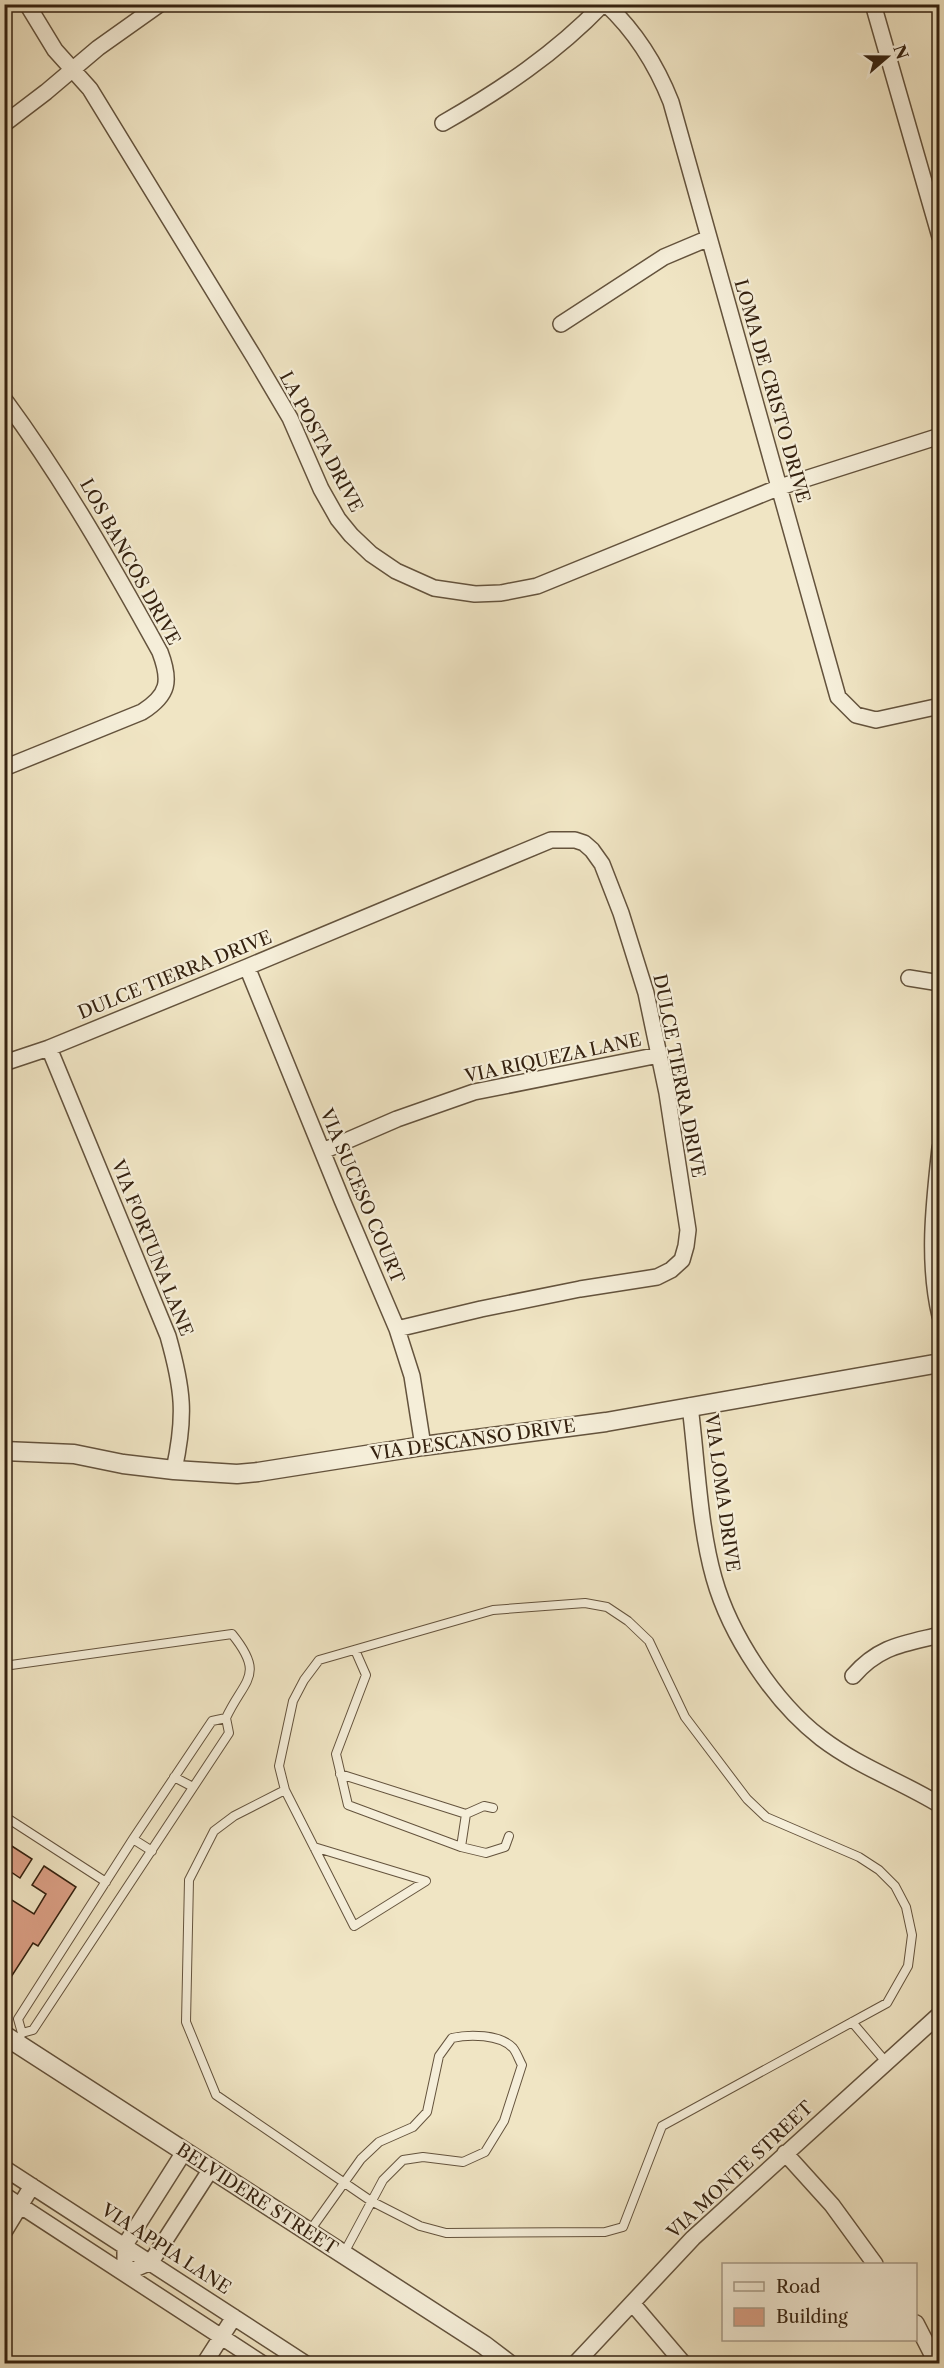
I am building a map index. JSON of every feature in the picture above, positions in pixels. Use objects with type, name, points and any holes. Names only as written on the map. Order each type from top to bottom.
[{"type":"street","name":"LA POSTA DRIVE","points":[[27,4],[49,42],[90,89],[254,357],[290,418],[321,489],[338,519],[371,554],[419,583],[451,591],[501,593],[537,586],[780,487],[939,436]]},
{"type":"street","points":[[4,124],[114,35],[160,4]]},
{"type":"street","points":[[443,123],[495,93],[540,60],[604,4]]},
{"type":"street","name":"LOMA DE CRISTO DRIVE","points":[[604,4],[621,19],[640,42],[660,74],[678,125],[838,697],[856,715],[876,720],[939,706]]},
{"type":"street","points":[[873,4],[939,237]]},
{"type":"street","points":[[561,324],[664,257],[709,238]]},
{"type":"street","name":"LOS BANCOS DRIVE","points":[[4,399],[66,488],[99,542],[160,652],[166,670],[166,686],[161,696],[142,712],[4,768]]},
{"type":"street","name":"DULCE TIERRA DRIVE","points":[[4,1063],[49,1048],[551,840],[575,840],[584,843],[602,864],[621,914],[646,993],[667,1093],[688,1230],[682,1260],[671,1270],[657,1277],[481,1309],[397,1329]]},
{"type":"street","name":"VIA SUCESO COURT","points":[[247,967],[397,1329],[412,1376],[423,1446]]},
{"type":"street","points":[[909,978],[939,983]]},
{"type":"street","name":"VIA FORTUNA LANE","points":[[49,1048],[168,1336],[180,1379],[183,1404],[182,1427],[174,1470]]},
{"type":"street","name":"VIA RIQUEZA LANE","points":[[323,1151],[397,1119],[474,1092],[658,1055]]},
{"type":"street","points":[[939,1148],[932,1229],[939,1316]]},
{"type":"street","name":"VIA DESCANSO DRIVE","points":[[4,1451],[89,1456],[123,1464],[237,1474],[606,1422],[939,1363]]},
{"type":"street","name":"VIA LOMA DRIVE","points":[[690,1406],[705,1536],[713,1576],[735,1628],[761,1674],[806,1725],[822,1738],[876,1774],[939,1805]]},
{"type":"street","points":[[853,1676],[865,1662],[881,1651],[892,1646],[939,1635]]},
{"type":"street","name":"VIA MONTE STREET","points":[[575,2364],[693,2238],[939,2014]]},
{"type":"street","name":"BELVIDERE STREET","points":[[14,2037],[184,2152],[484,2345],[509,2364]]},
{"type":"street","points":[[125,2273],[125,2245],[184,2152]]},
{"type":"street","points":[[785,2153],[832,2205],[874,2263]]},
{"type":"street","name":"VIA APPIA LANE","points":[[4,2168],[306,2364]]},
{"type":"street","points":[[125,2273],[151,2262],[211,2169]]},
{"type":"street","points":[[4,2232],[32,2186]]},
{"type":"street","points":[[4,2195],[263,2364]]},
{"type":"street","points":[[632,2303],[684,2364]]},
{"type":"street","points":[[204,2364],[234,2317]]},
{"type":"street","points":[[917,2327],[937,2364]]},
{"type":"lane","points":[[285,1790],[234,1816],[214,1831],[189,1880],[186,2022],[216,2095],[371,2201],[420,2226],[446,2233],[605,2232],[623,2227],[662,2126],[887,2003],[908,1966],[912,1935],[906,1907],[895,1886],[879,1870],[860,1857],[766,1816],[747,1799],[685,1717],[649,1641],[628,1621],[607,1607],[585,1603],[493,1610],[319,1660],[304,1680],[293,1701],[279,1766],[285,1790],[354,1926],[426,1881],[314,1847]]},
{"type":"lane","points":[[4,1666],[232,1634],[245,1649],[251,1664],[248,1682],[226,1718],[229,1733],[33,2030],[14,2037]]},
{"type":"lane","points":[[355,1650],[366,1675],[336,1754],[348,1805],[461,1847],[486,1853],[505,1847],[509,1836]]},
{"type":"lane","points":[[14,2037],[18,2019],[174,1777],[212,1721],[226,1718]]},
{"type":"lane","points":[[340,1774],[466,1814],[484,1806],[493,1808]]},
{"type":"lane","points":[[174,1777],[193,1787]]},
{"type":"lane","points":[[461,1847],[466,1814]]},
{"type":"lane","points":[[4,1816],[106,1882]]},
{"type":"lane","points":[[133,1839],[152,1851]]},
{"type":"lane","points":[[852,2022],[886,2062]]},
{"type":"lane","points":[[309,2232],[361,2159],[380,2142],[413,2127],[427,2112],[439,2056],[452,2038],[465,2035],[503,2040],[514,2049],[522,2065],[504,2121],[485,2152],[463,2162],[423,2157],[403,2160],[383,2180],[343,2254]]},
{"type":"building","points":[[4,1841],[32,1859],[20,1878],[8,1870],[4,1876]]},
{"type":"building","points":[[44,1866],[76,1887],[38,1946],[33,1943],[4,1988],[4,1895],[34,1914],[46,1894],[32,1885]]}]
